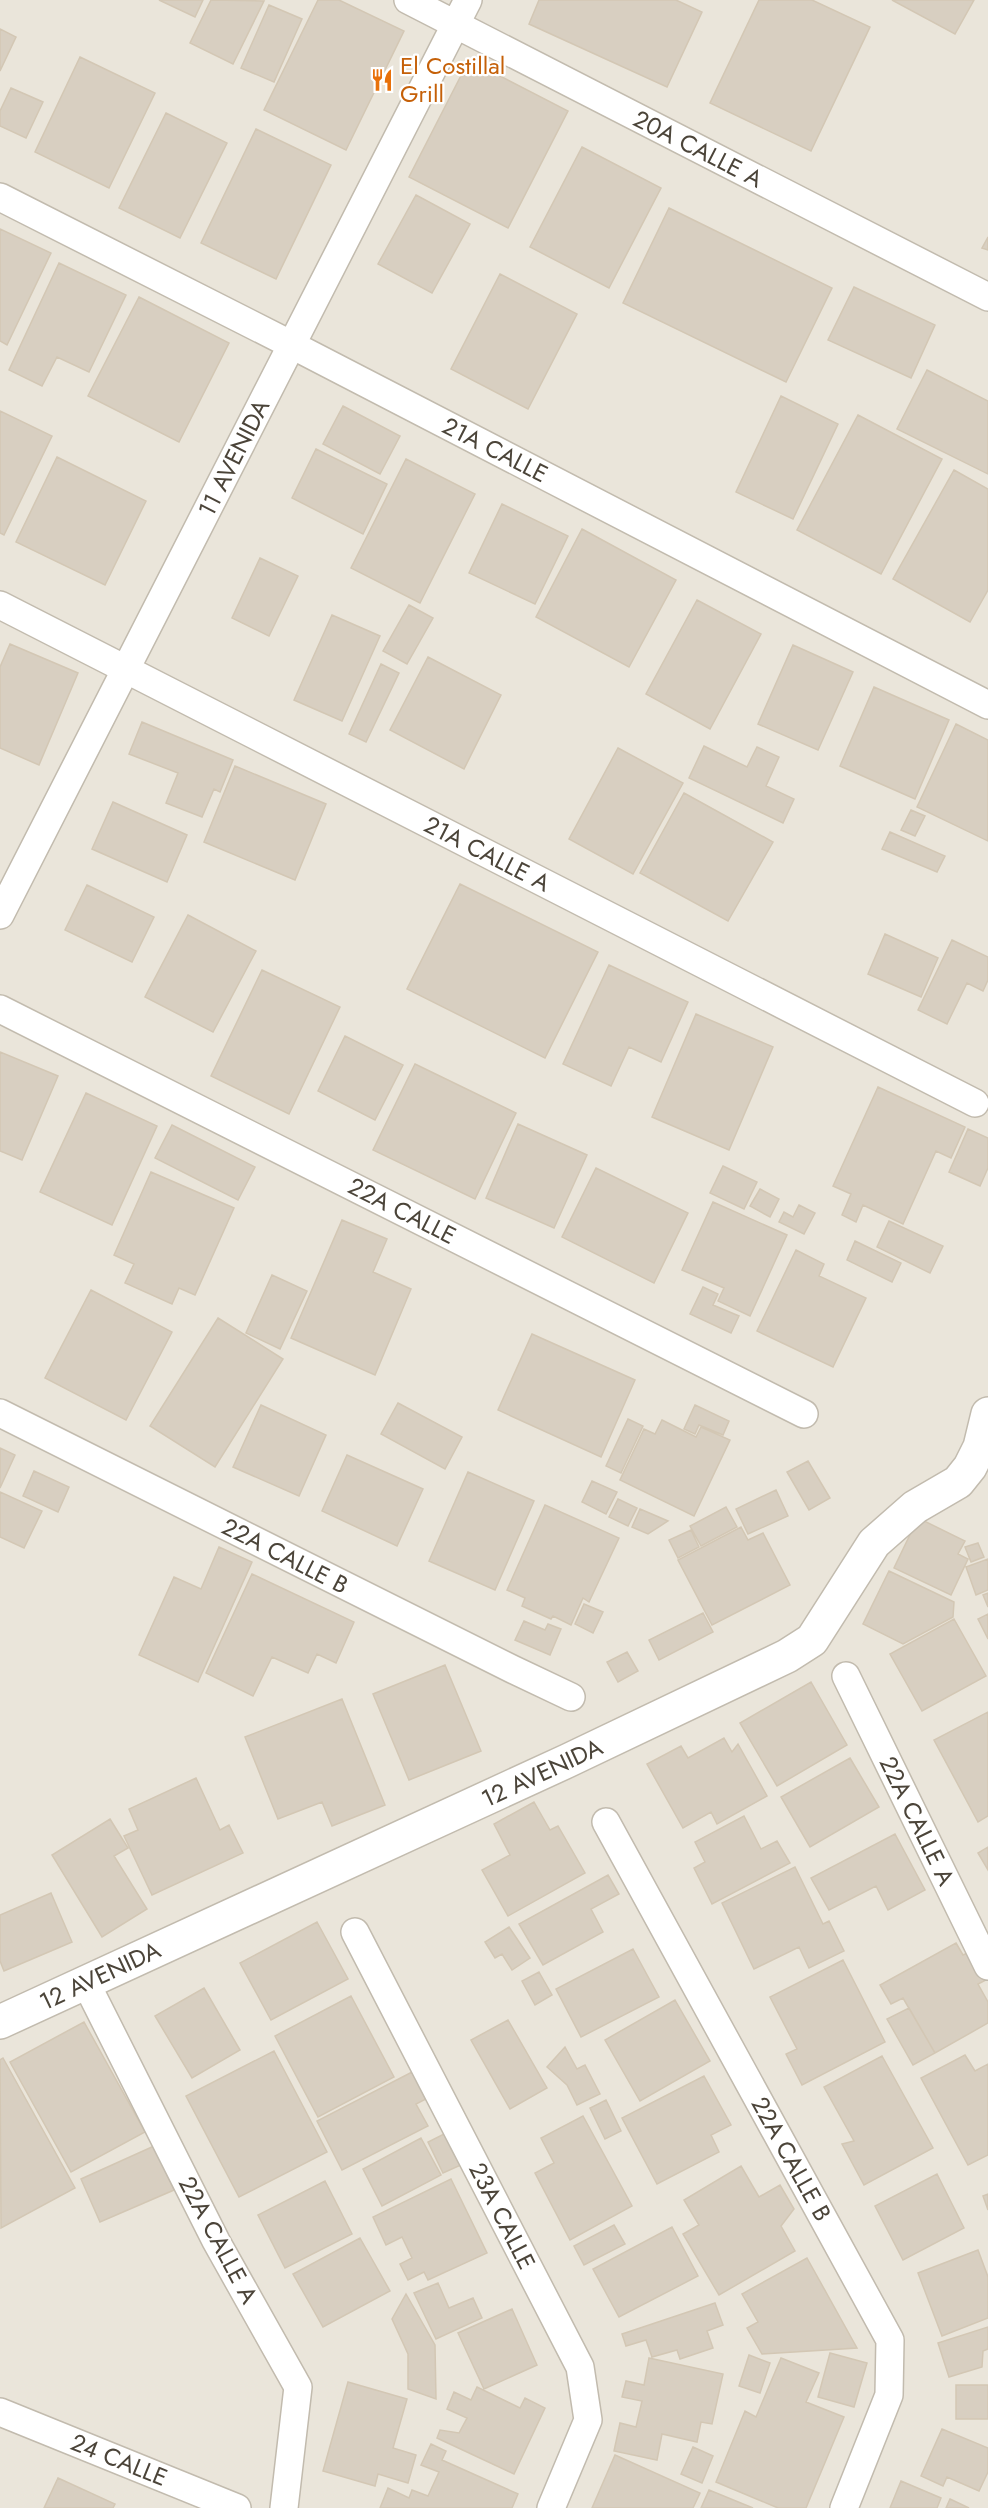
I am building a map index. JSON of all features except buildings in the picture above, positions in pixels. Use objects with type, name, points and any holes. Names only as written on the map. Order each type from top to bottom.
[{"type":"street","name":"20A CALLE A","points":[[408,0],[988,297]]},
{"type":"street","name":"11 AVENIDA","points":[[0,915],[468,0]]},
{"type":"street","name":"21A CALLE","points":[[0,197],[292,345],[988,705]]},
{"type":"street","name":"21A CALLE A","points":[[0,605],[975,1103]]},
{"type":"street","name":"22A CALLE","points":[[0,1009],[804,1414]]},
{"type":"street","name":"22A CALLE B","points":[[0,1413],[512,1670],[571,1696]]},
{"type":"street","name":"12 AVENIDA","points":[[0,2022],[567,1761],[787,1656],[812,1640],[874,1543],[915,1507],[958,1482],[970,1467],[980,1447],[988,1414]]},
{"type":"street","name":"22A CALLE A","points":[[846,1676],[988,1966]]},
{"type":"street","name":"22A CALLE B","points":[[606,1822],[890,2340],[889,2395],[844,2508]]},
{"type":"street","name":"23A CALLE","points":[[355,1932],[580,2367],[588,2420],[551,2508]]},
{"type":"street","name":"22A CALLE A","points":[[86,1983],[216,2241],[298,2387],[284,2508]]},
{"type":"street","name":"24 CALLE","points":[[0,2412],[237,2508]]},
{"type":"shaded area","points":[[0,0],[988,0],[988,2508],[0,2508]]},
{"type":"place","name":"El Costillal Grill","points":[[382,80]]}]
